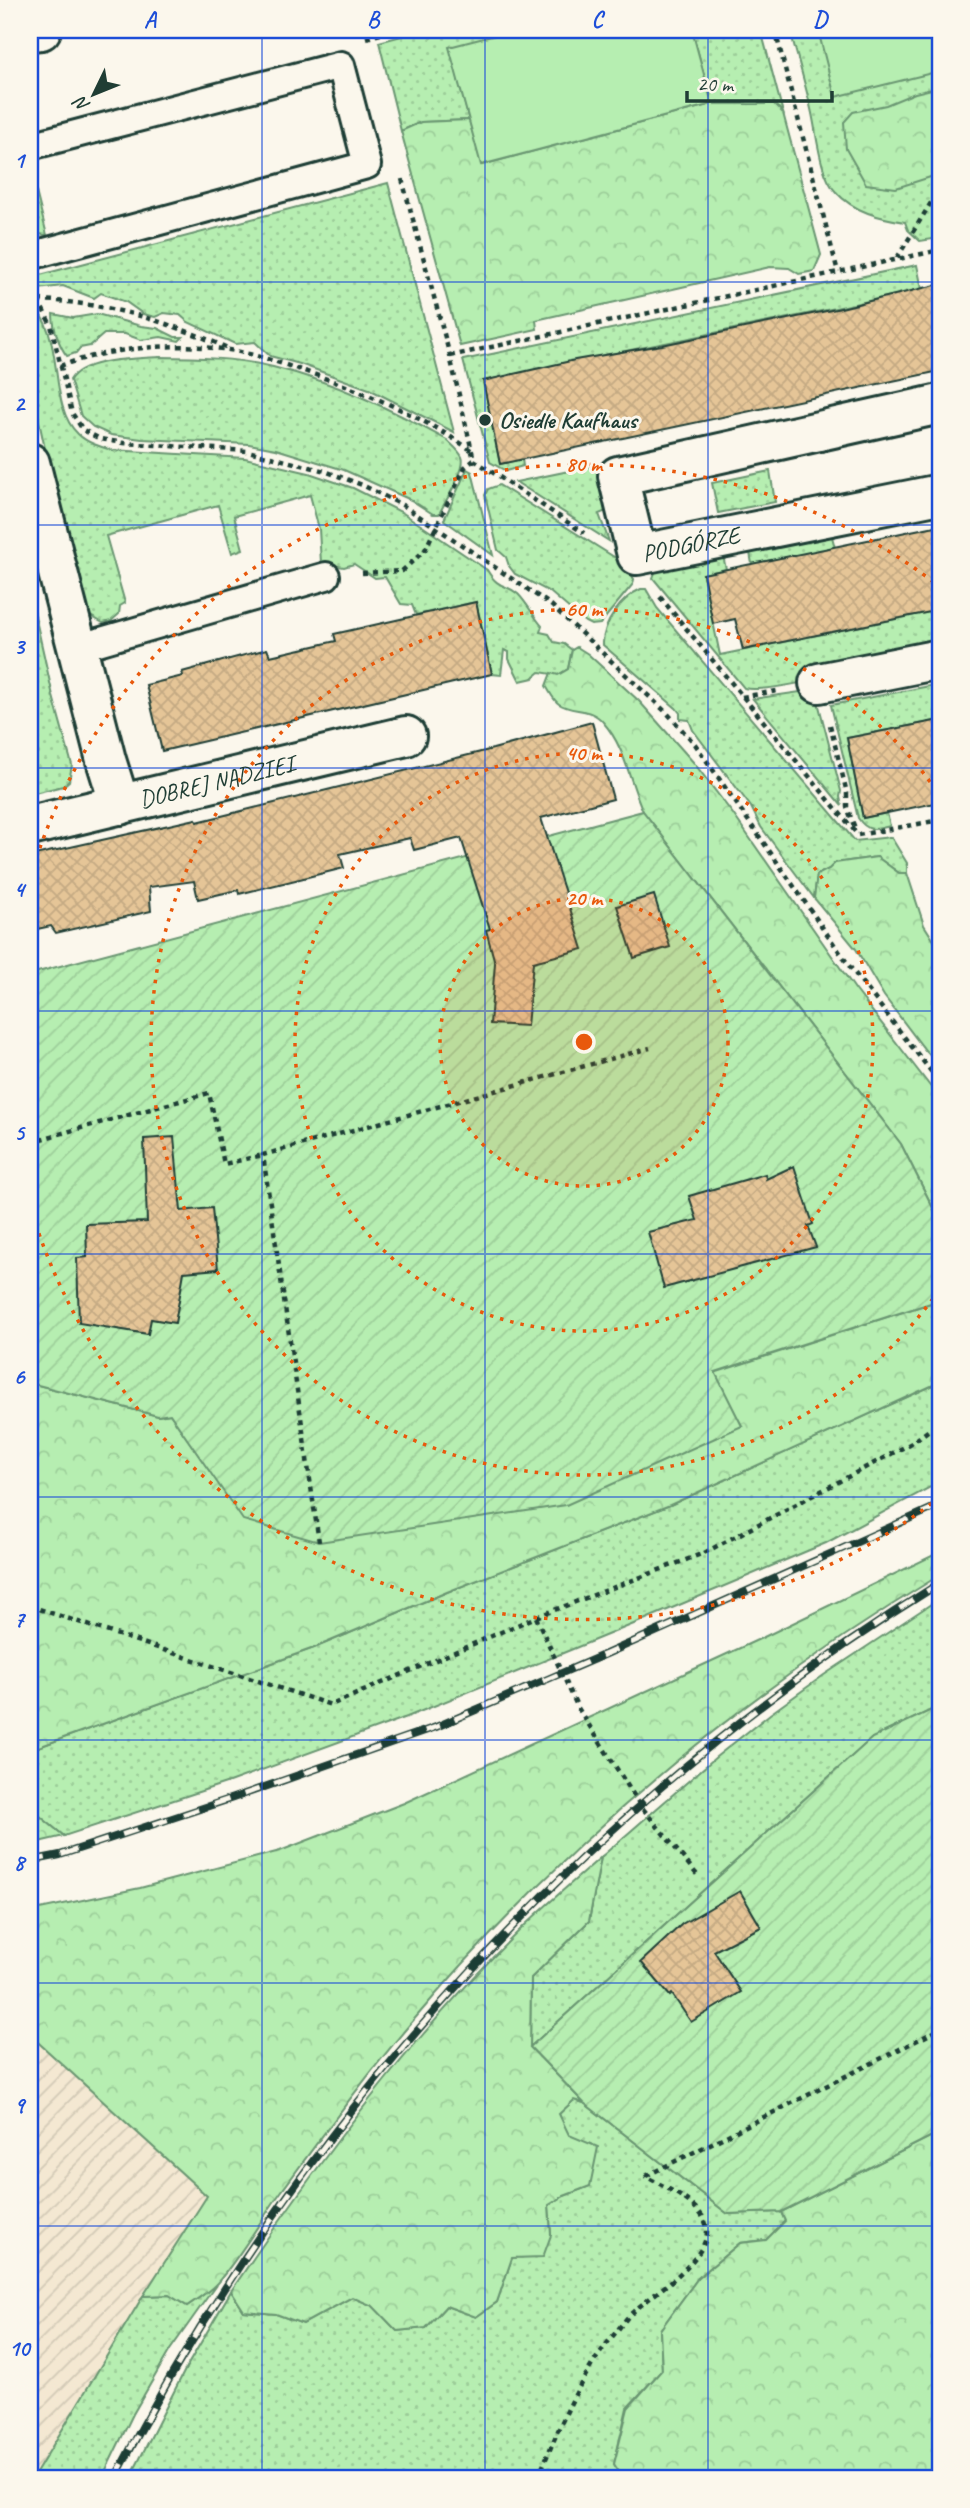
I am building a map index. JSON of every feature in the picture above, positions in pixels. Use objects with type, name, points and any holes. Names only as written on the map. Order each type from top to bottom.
[{"type":"street","points":[[30,31],[41,30]]},
{"type":"street","name":"PODGÓRZE","points":[[940,404],[618,477],[637,555],[940,494]]},
{"type":"street","points":[[30,463],[106,760],[120,804]]},
{"type":"street","points":[[819,683],[940,659]]},
{"type":"street","name":"DOBREJ NADZIEI","points":[[30,826],[406,736]]},
{"type":"lane","points":[[30,146],[341,65],[367,165],[30,256]]},
{"type":"lane","points":[[77,648],[326,576]]},
{"type":"path","points":[[365,38],[396,30]]},
{"type":"path","points":[[775,30],[838,272]]},
{"type":"path","points":[[402,176],[419,242]]},
{"type":"path","points":[[896,259],[940,188]]},
{"type":"path","points":[[450,356],[940,250]]},
{"type":"path","points":[[30,293],[38,300],[51,325],[72,413],[83,430],[100,439],[248,451],[325,471],[404,506],[551,605],[668,714],[695,744],[850,967],[940,1083]]},
{"type":"path","points":[[38,300],[64,302],[173,325],[234,351]]},
{"type":"path","points":[[60,366],[92,356],[131,349],[205,348],[234,351],[268,359],[365,392],[451,436],[471,450]]},
{"type":"path","points":[[326,576],[402,570],[425,550],[465,467],[474,460]]},
{"type":"path","points":[[743,697],[819,683],[847,793],[847,807],[858,835],[940,820]]},
{"type":"path","points":[[30,1142],[209,1093],[224,1164],[650,1048]]},
{"type":"path","points":[[263,1155],[319,1542]]},
{"type":"path","points":[[30,1606],[331,1705],[536,1616],[704,1553],[910,1444],[940,1422]]},
{"type":"path","points":[[536,1616],[578,1709],[640,1805],[698,1876]]},
{"type":"path","points":[[538,2478],[573,2396],[606,2345],[631,2314],[689,2264],[703,2245],[707,2230],[701,2215],[686,2199],[645,2176],[940,2029]]},
{"type":"shaded area","points":[[30,2035],[207,2196],[33,2478],[30,2478]]},
{"type":"green space","points":[[424,30],[515,30],[450,48],[469,120],[421,122],[401,131],[379,42]]},
{"type":"green space","points":[[515,30],[692,30],[712,104],[481,165],[449,47]]},
{"type":"green space","points":[[692,30],[761,30],[783,113],[774,104],[712,104]]},
{"type":"green space","points":[[790,30],[940,30],[940,238],[920,241],[908,230],[905,222],[877,216],[851,205],[830,184],[822,164],[809,99]]},
{"type":"green space","points":[[818,30],[940,30],[940,71],[835,97]]},
{"type":"green space","points":[[940,87],[940,174],[896,188],[866,184],[846,149],[844,122],[853,112],[886,105],[915,93]]},
{"type":"green space","points":[[712,104],[774,104],[783,113],[821,255],[814,271],[799,274],[789,268],[770,267],[536,320],[537,329],[460,346],[401,131],[421,122],[469,120],[482,165]]},
{"type":"green space","points":[[30,168],[47,235],[30,233]]},
{"type":"green space","points":[[388,183],[454,432],[369,389],[270,356],[255,342],[235,344],[188,322],[180,315],[164,313],[155,317],[143,314],[126,302],[101,293],[94,298],[63,286],[38,289],[30,284],[30,278],[40,275]]},
{"type":"green space","points":[[917,265],[922,289],[484,381],[500,464],[522,459],[523,466],[506,471],[490,462],[463,360]]},
{"type":"green space","points":[[30,303],[49,332],[62,405],[68,421],[86,440],[112,450],[245,458],[309,473],[353,488],[403,513],[518,594],[542,626],[540,632],[549,634],[554,642],[564,644],[572,650],[568,669],[558,675],[540,672],[533,678],[520,681],[509,659],[509,652],[504,650],[501,675],[492,674],[476,602],[416,615],[412,605],[401,604],[385,577],[375,578],[354,564],[344,567],[321,563],[319,529],[310,495],[234,516],[243,549],[232,553],[218,505],[106,536],[125,603],[120,606],[119,614],[111,621],[103,623],[87,614],[35,403],[30,372]]},
{"type":"green space","points":[[53,314],[73,318],[97,314],[183,337],[179,341],[161,337],[141,340],[125,334],[104,334],[90,346],[80,348],[76,353],[67,356],[57,336]]},
{"type":"green space","points":[[159,357],[259,364],[296,373],[341,389],[384,407],[447,440],[462,457],[459,477],[439,514],[433,514],[411,500],[344,470],[276,449],[249,444],[111,435],[93,427],[81,416],[70,380],[77,373],[86,367],[110,361]]},
{"type":"green space","points":[[598,465],[613,508],[599,514],[609,541],[516,482]]},
{"type":"green space","points":[[467,469],[472,472],[493,555],[444,520]]},
{"type":"green space","points":[[770,471],[775,502],[718,513],[712,483]]},
{"type":"green space","points":[[499,485],[622,562],[634,579],[633,584],[600,624],[591,625],[585,622],[550,592],[515,574],[509,566],[506,557],[498,550],[485,495],[488,489]]},
{"type":"green space","points":[[829,525],[835,548],[752,564],[748,541]]},
{"type":"green space","points":[[721,547],[726,569],[703,574],[720,655],[940,610],[940,649],[809,681],[759,689],[744,688],[653,578],[657,567]]},
{"type":"green space","points":[[641,589],[646,589],[657,608],[855,841],[891,837],[907,863],[907,873],[899,873],[877,857],[835,863],[817,875],[814,898],[761,827],[751,807],[693,730],[689,720],[680,719],[676,708],[603,645],[606,629],[614,612],[627,598]]},
{"type":"green space","points":[[30,593],[72,765],[69,781],[63,786],[30,794]]},
{"type":"green space","points":[[577,647],[639,701],[694,763],[733,814],[855,989],[940,1099],[940,1222],[901,1144],[643,811],[611,732],[598,717],[564,707],[552,696],[546,686],[551,673],[558,675],[568,669],[572,650]]},
{"type":"green space","points":[[940,684],[940,720],[847,738],[863,818],[887,813],[890,826],[868,828],[858,818],[831,705]]},
{"type":"green space","points":[[807,691],[817,698],[841,791],[842,806],[753,699]]},
{"type":"green space","points":[[643,811],[901,1144],[940,1222],[940,1300],[715,1372],[742,1426],[566,1505],[319,1542],[243,1520],[170,1414],[158,1416],[30,1383],[30,974]]},
{"type":"green space","points":[[877,857],[899,873],[907,873],[924,925],[940,950],[940,1066],[884,996],[856,949],[814,898],[817,875],[835,863]]},
{"type":"green space","points":[[940,1300],[940,1382],[670,1505],[447,1592],[314,1648],[30,1750],[30,1383],[158,1416],[170,1414],[243,1519],[742,1426],[714,1373]]},
{"type":"green space","points":[[940,1382],[940,1482],[826,1543],[407,1717],[229,1782],[64,1836],[30,1808],[30,1750],[314,1648],[447,1592],[670,1505]]},
{"type":"green space","points":[[940,1552],[940,1575],[866,1621],[725,1723],[592,1835],[529,1895],[469,1958],[377,2064],[214,2286],[187,2306],[169,2295],[143,2296],[207,2196],[30,2035],[30,1911],[140,1888],[280,1851],[404,1803],[766,1636]]},
{"type":"green space","points":[[940,1598],[940,1706],[872,1738],[530,2047],[531,1978],[589,1921],[601,1857],[770,1714]]},
{"type":"green space","points":[[940,1706],[940,2132],[781,2212],[728,2214],[584,2103],[530,2047],[872,1738]]},
{"type":"green space","points":[[30,1808],[64,1836],[30,1844]]},
{"type":"green space","points":[[601,1857],[589,1921],[531,1978],[530,2047],[584,2103],[574,2100],[559,2114],[569,2135],[598,2147],[590,2186],[549,2205],[551,2235],[543,2257],[512,2258],[497,2302],[476,2317],[446,2306],[426,2328],[397,2331],[373,2306],[352,2297],[303,2324],[276,2314],[244,2311],[231,2291],[298,2194],[369,2100],[484,1966],[535,1915]]},
{"type":"green space","points":[[574,2100],[584,2103],[728,2214],[781,2212],[785,2221],[766,2240],[740,2243],[698,2278],[660,2330],[662,2370],[627,2408],[614,2464],[623,2478],[130,2478],[186,2368],[231,2291],[244,2311],[276,2314],[303,2324],[352,2297],[373,2306],[397,2331],[426,2328],[446,2306],[476,2317],[497,2302],[512,2258],[551,2235],[549,2205],[590,2186],[559,2114]]},
{"type":"green space","points":[[940,2132],[940,2478],[623,2478],[614,2464],[628,2408],[662,2370],[660,2330],[698,2278],[740,2243],[766,2240],[785,2221],[781,2212]]},
{"type":"green space","points":[[216,2285],[170,2350],[133,2414],[102,2478],[33,2478],[143,2296],[169,2295],[187,2306]]},
{"type":"building","points":[[940,284],[940,371],[500,464],[483,381],[575,360],[841,308]]},
{"type":"building","points":[[940,525],[940,610],[743,650],[735,619],[713,624],[703,574]]},
{"type":"building","points":[[476,602],[492,674],[162,751],[146,685],[183,676],[182,672],[267,649],[270,656],[336,641],[334,634]]},
{"type":"building","points":[[940,720],[940,802],[863,818],[847,738]]},
{"type":"building","points":[[592,722],[613,799],[541,818],[583,949],[533,962],[527,1026],[490,1024],[495,963],[486,930],[490,929],[461,838],[414,850],[410,838],[340,854],[344,868],[239,894],[238,890],[198,899],[194,881],[149,887],[151,911],[56,933],[51,926],[37,929],[30,899],[30,856],[196,819],[197,822]]},
{"type":"building","points":[[654,895],[670,947],[634,958],[617,906]]},
{"type":"building","points":[[174,1137],[181,1211],[212,1208],[218,1269],[184,1272],[175,1323],[151,1319],[148,1334],[79,1323],[77,1258],[87,1257],[86,1224],[147,1222],[144,1139]]},
{"type":"building","points":[[794,1166],[813,1224],[808,1226],[816,1247],[664,1288],[648,1232],[697,1220],[689,1196],[765,1174],[766,1179]]},
{"type":"building","points":[[740,1891],[761,1927],[714,1951],[741,1992],[691,2022],[672,1994],[670,1996],[641,1962],[682,1924]]},
{"type":"railway","points":[[30,1861],[60,1855],[233,1798],[436,1727],[940,1505]]},
{"type":"railway","points":[[115,2478],[190,2344],[274,2215],[367,2091],[467,1975],[575,1865],[690,1763],[812,1669],[940,1583]]},
{"type":"place","name":"Osiedle Kaufhaus","points":[[485,420]]}]
